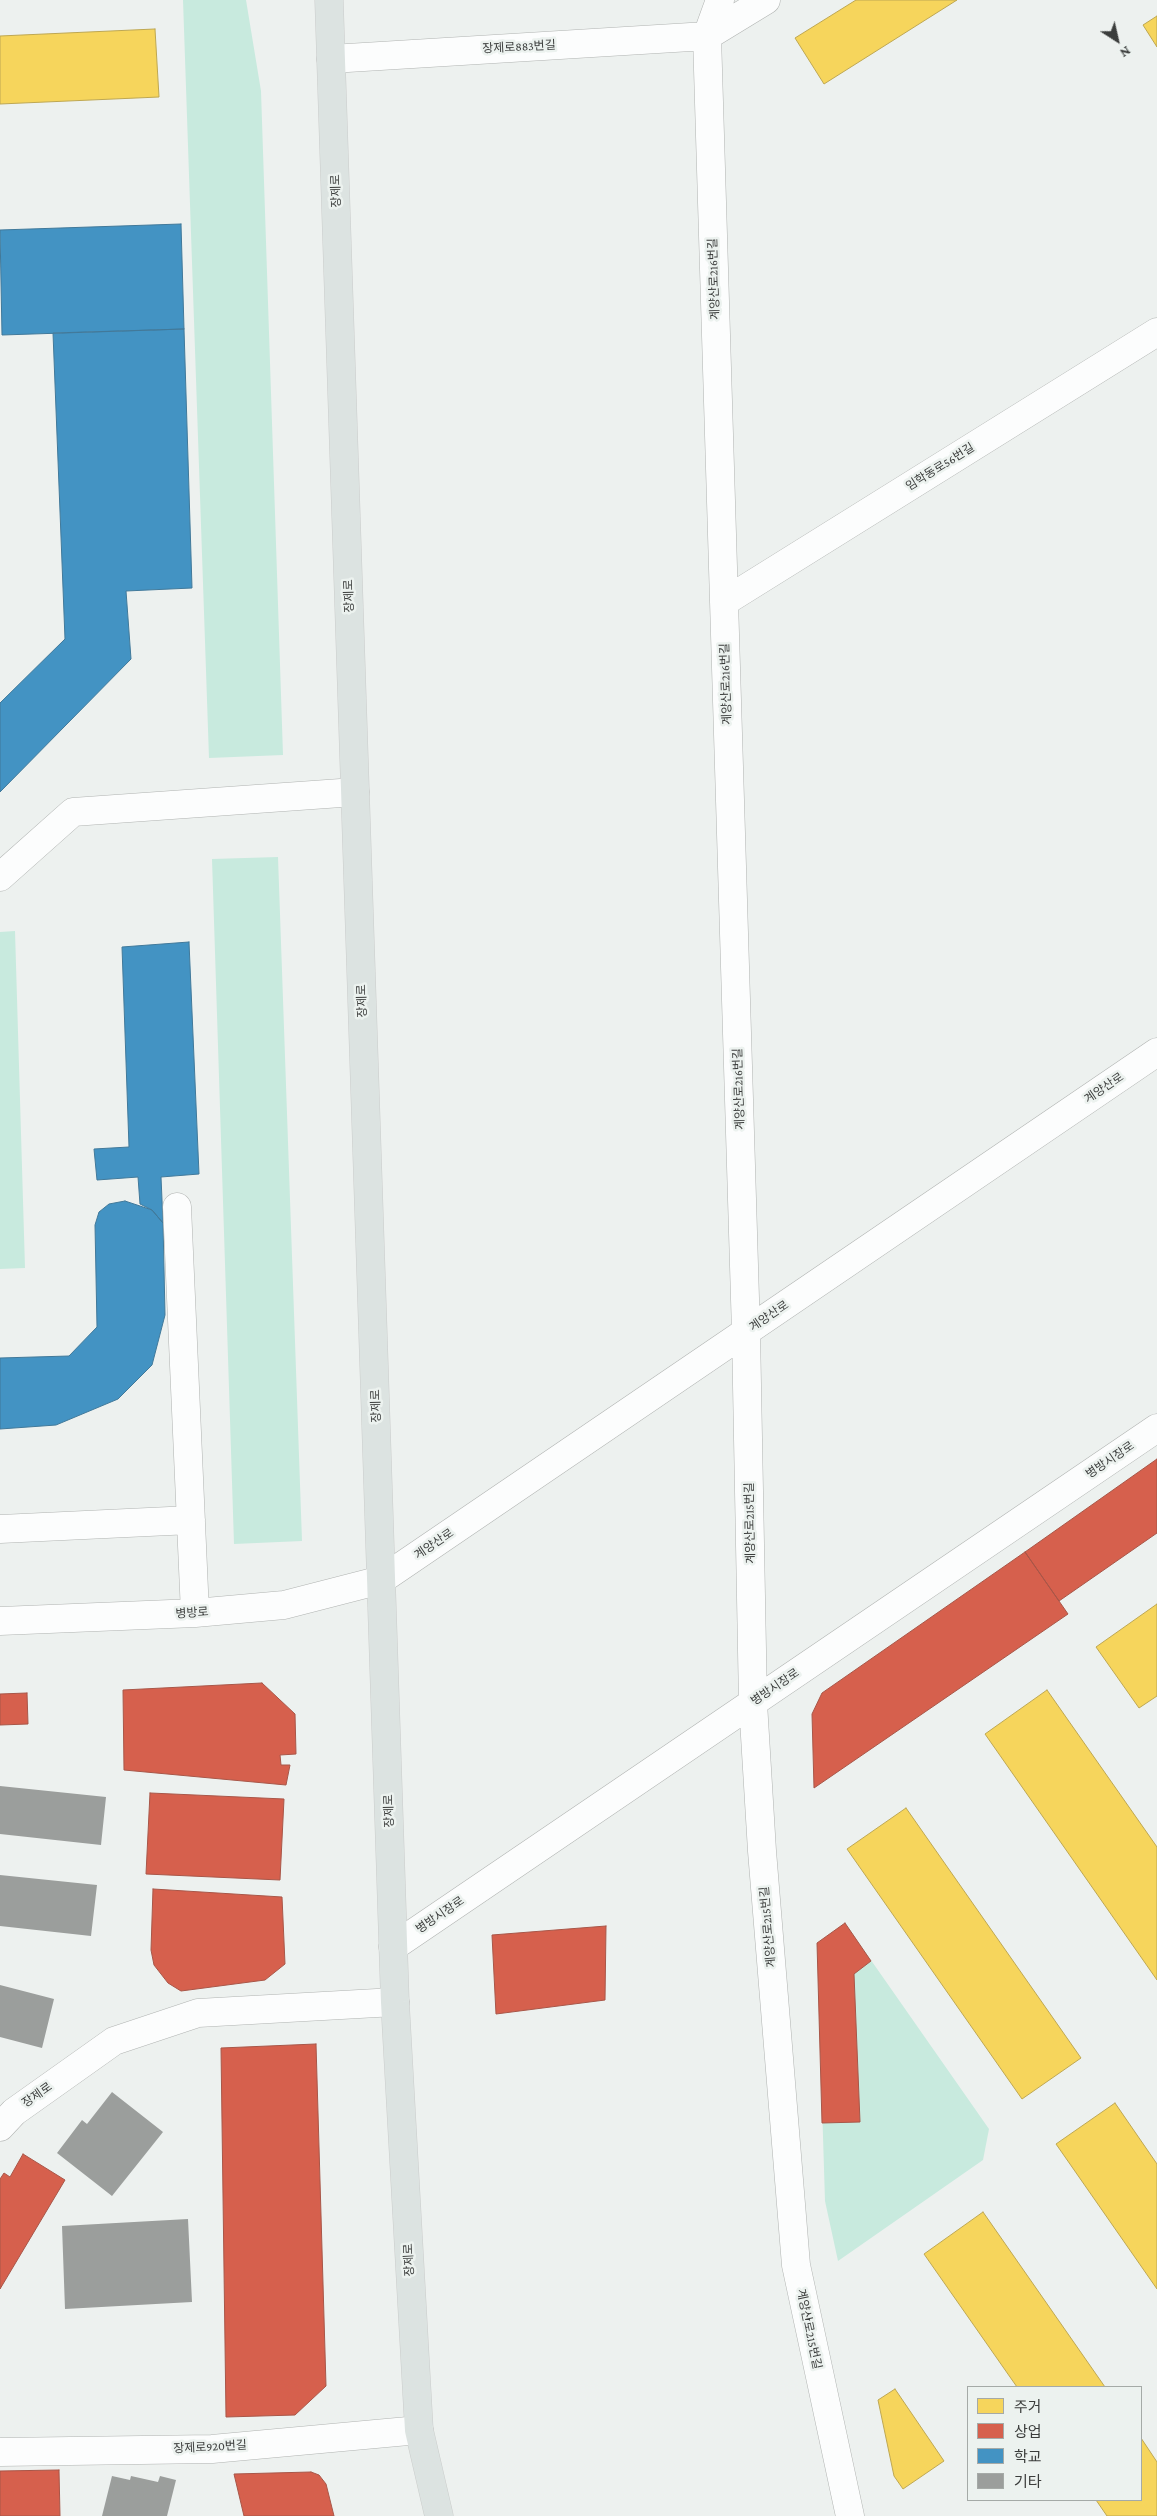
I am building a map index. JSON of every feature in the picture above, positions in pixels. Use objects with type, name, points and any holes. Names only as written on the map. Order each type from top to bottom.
[{"type":"main road","name":"장제로","points":[[329,0],[395,2002],[419,2430],[439,2516]]},
{"type":"street","points":[[707,36],[720,0]]},
{"type":"street","name":"장제로883번길","points":[[331,59],[707,36],[766,0]]},
{"type":"street","name":"계양산로216번길","points":[[707,36],[746,1332]]},
{"type":"street","name":"임학동로56번길","points":[[724,602],[1157,332]]},
{"type":"street","points":[[0,877],[73,812],[355,792]]},
{"type":"street","name":"계양산로","points":[[381,1580],[1157,1052]]},
{"type":"street","points":[[177,1207],[195,1614]]},
{"type":"street","name":"계양산로215번길","points":[[746,1332],[753,1702],[762,1851],[796,2266],[850,2516]]},
{"type":"street","name":"병방시장로","points":[[393,1946],[1157,1428]]},
{"type":"street","points":[[0,1528],[191,1520]]},
{"type":"street","name":"병방로","points":[[0,1621],[195,1614],[284,1605],[381,1580]]},
{"type":"street","name":"장제로","points":[[0,2127],[14,2112],[114,2041],[198,2013],[395,2002]]},
{"type":"street","name":"장제로920번길","points":[[0,2452],[212,2449],[419,2430]]},
{"type":"green space","points":[[183,0],[246,0],[261,91],[283,755],[209,758]]},
{"type":"green space","points":[[278,857],[302,1541],[234,1544],[212,859]]},
{"type":"green space","points":[[15,931],[25,1268],[0,1269],[0,932]]},
{"type":"green space","points":[[845,1923],[989,2129],[983,2160],[838,2261],[825,2201],[817,1943]]},
{"type":"building: 주거","points":[[856,0],[957,0],[824,84],[795,38]]},
{"type":"building: 주거","points":[[1157,16],[1157,47],[1143,25]]},
{"type":"building: 주거","points":[[155,29],[159,97],[0,104],[0,36]]},
{"type":"building: 주거","points":[[1157,1604],[1157,1696],[1139,1708],[1096,1647]]},
{"type":"building: 주거","points":[[1047,1690],[1157,1847],[1157,1980],[985,1734]]},
{"type":"building: 주거","points":[[906,1808],[1081,2058],[1022,2099],[847,1849]]},
{"type":"building: 주거","points":[[1115,2103],[1157,2164],[1157,2289],[1056,2144]]},
{"type":"building: 주거","points":[[983,2212],[1104,2386],[1016,2386],[924,2254]]},
{"type":"building: 주거","points":[[895,2389],[944,2461],[903,2489],[894,2476],[878,2400]]},
{"type":"building: 주거","points":[[1142,2440],[1157,2462],[1157,2516],[1107,2516],[1097,2501],[1142,2501]]},
{"type":"building: 상업","points":[[1157,1459],[1157,1533],[1059,1601],[1025,1552]]},
{"type":"building: 상업","points":[[1025,1552],[1068,1614],[814,1788],[812,1714],[822,1693]]},
{"type":"building: 상업","points":[[262,1683],[295,1714],[296,1754],[280,1755],[281,1765],[290,1765],[286,1785],[124,1770],[123,1690]]},
{"type":"building: 상업","points":[[27,1693],[28,1724],[0,1725],[0,1694]]},
{"type":"building: 상업","points":[[150,1793],[284,1799],[280,1880],[146,1874]]},
{"type":"building: 상업","points":[[153,1889],[282,1897],[285,1964],[265,1980],[181,1991],[168,1983],[154,1965],[151,1950]]},
{"type":"building: 상업","points":[[845,1923],[871,1961],[854,1974],[860,2122],[822,2123],[817,1943]]},
{"type":"building: 상업","points":[[606,1926],[605,2000],[496,2014],[492,1935]]},
{"type":"building: 상업","points":[[316,2044],[326,2386],[295,2415],[226,2417],[221,2048]]},
{"type":"building: 상업","points":[[23,2154],[65,2180],[0,2289],[0,2179],[4,2173],[10,2177]]},
{"type":"building: 상업","points":[[59,2470],[60,2516],[0,2516],[0,2471]]},
{"type":"building: 상업","points":[[311,2472],[319,2475],[326,2484],[334,2516],[244,2516],[234,2474]]},
{"type":"building: 학교","points":[[181,224],[184,329],[2,335],[0,230]]},
{"type":"building: 학교","points":[[184,329],[192,588],[126,591],[131,659],[0,792],[0,703],[65,639],[53,333]]},
{"type":"building: 학교","points":[[189,942],[199,1174],[161,1177],[163,1223],[152,1210],[140,1204],[138,1177],[97,1180],[94,1149],[129,1147],[122,947]]},
{"type":"building: 학교","points":[[125,1201],[152,1210],[163,1223],[165,1315],[152,1365],[118,1399],[56,1425],[0,1429],[0,1358],[69,1356],[97,1327],[95,1225],[99,1212],[109,1204]]},
{"type":"building: 기타","points":[[0,1786],[106,1797],[101,1845],[0,1834]]},
{"type":"building: 기타","points":[[0,1875],[97,1885],[91,1936],[0,1926]]},
{"type":"building: 기타","points":[[0,1985],[54,1999],[42,2048],[0,2037]]},
{"type":"building: 기타","points":[[112,2092],[163,2132],[112,2196],[57,2153],[82,2120],[87,2124]]},
{"type":"building: 기타","points":[[188,2219],[192,2302],[65,2309],[62,2226]]},
{"type":"building: 기타","points":[[112,2476],[130,2480],[131,2476],[158,2482],[160,2476],[176,2480],[167,2516],[102,2516]]}]
